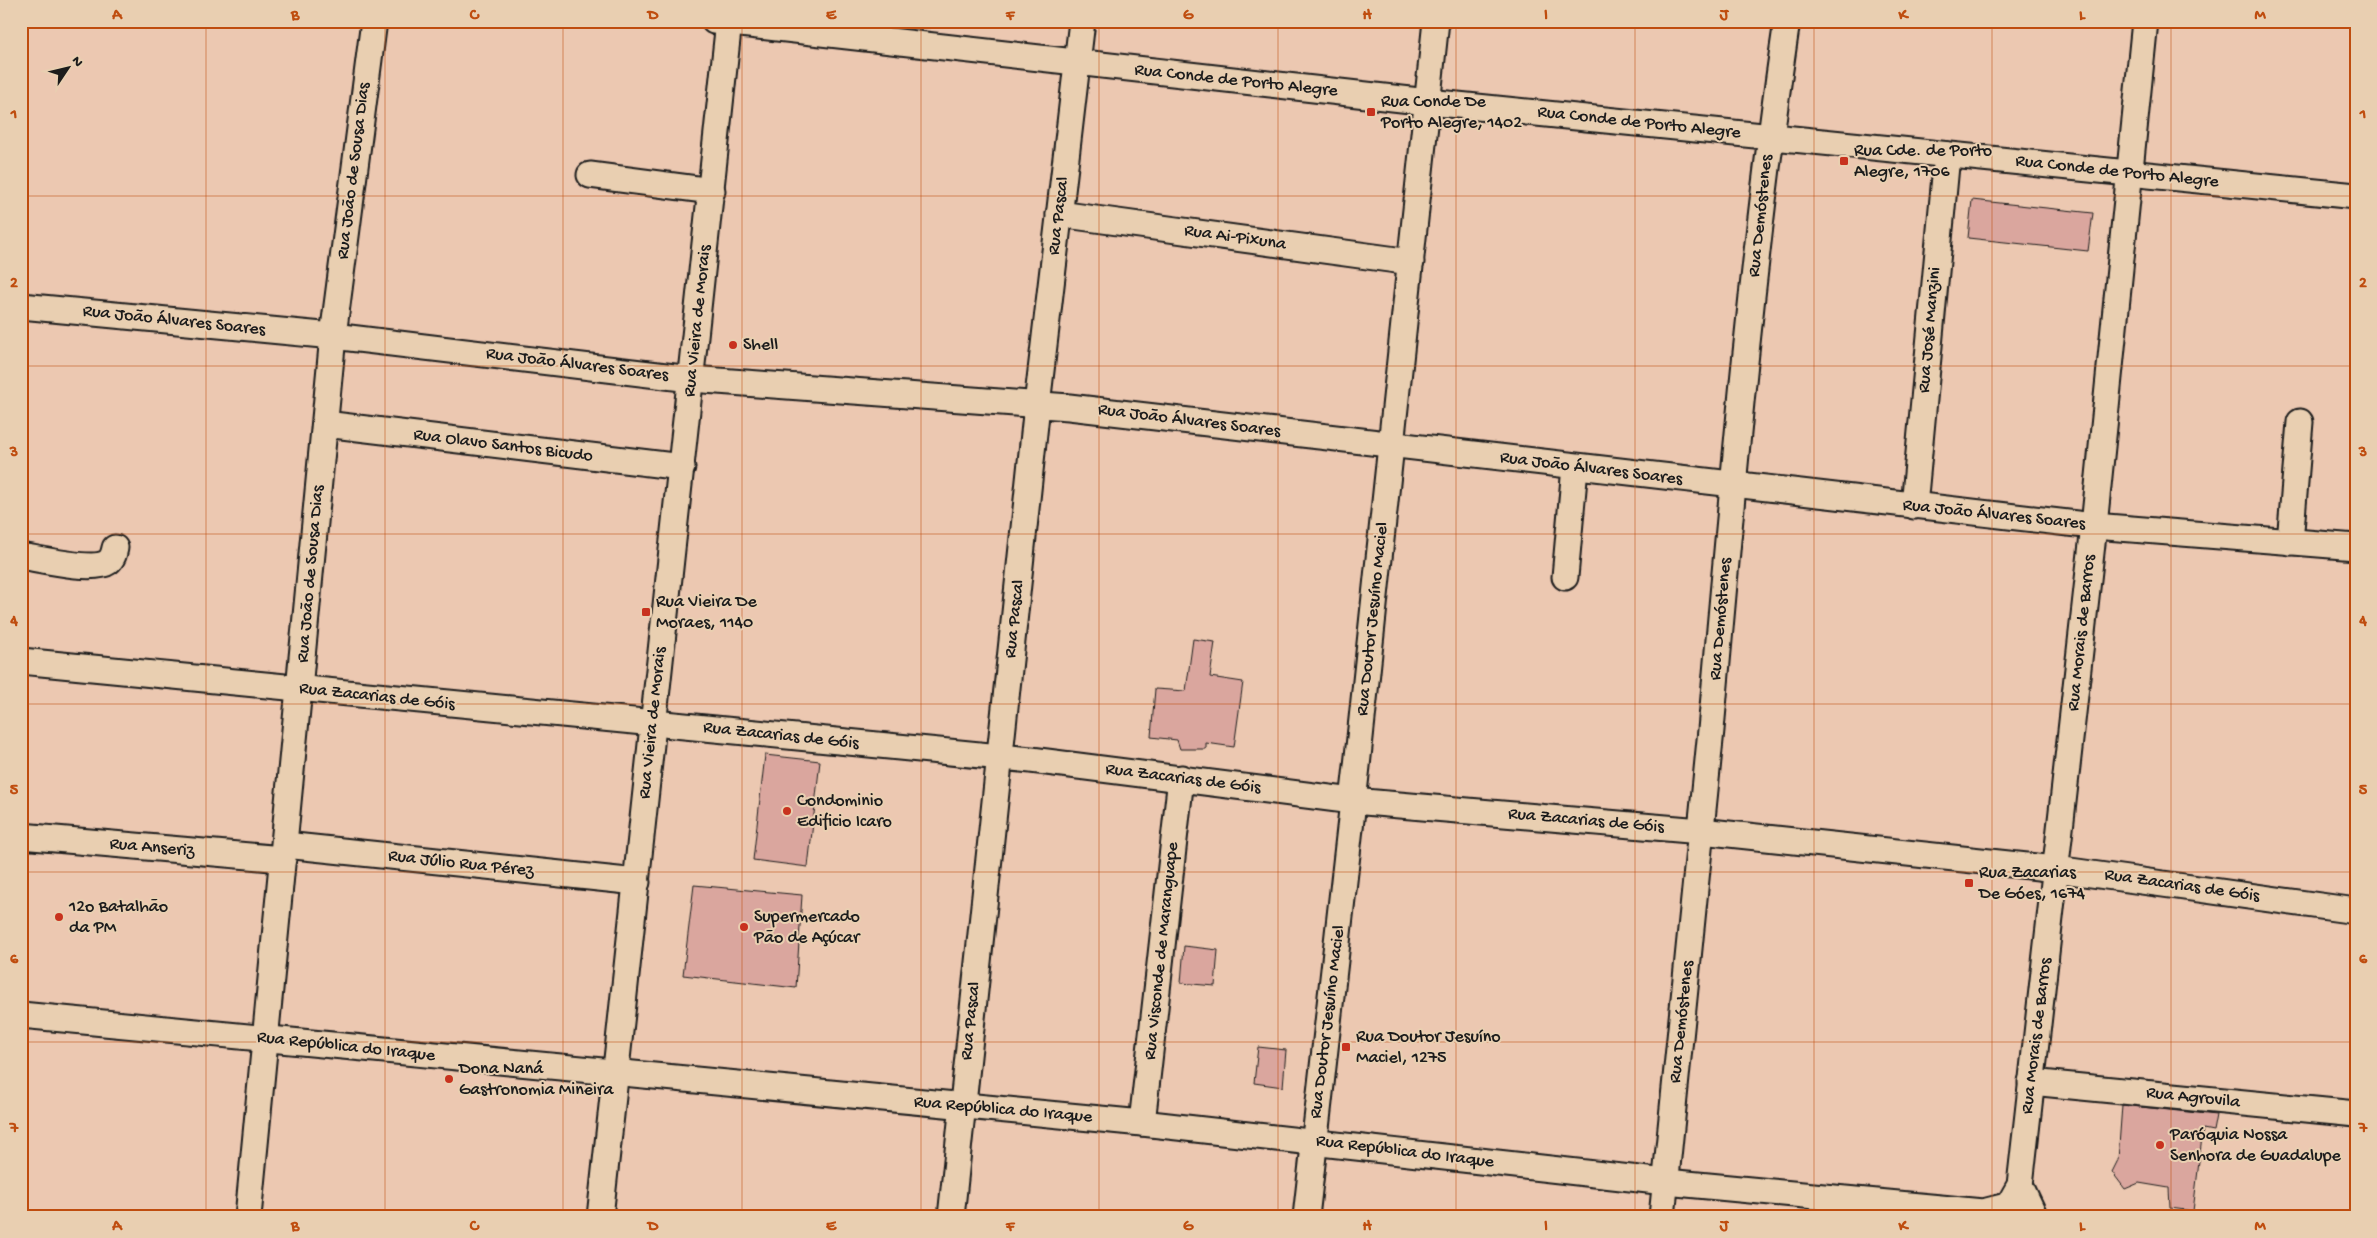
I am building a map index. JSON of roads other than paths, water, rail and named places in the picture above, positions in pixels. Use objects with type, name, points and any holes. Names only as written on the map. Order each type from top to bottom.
[{"type":"street","name":"Rua João de Sousa Dias","points":[[248,1217],[333,336],[374,21]]},
{"type":"street","name":"Rua Pascal","points":[[951,1217],[1037,405],[1082,21]]},
{"type":"street","name":"Rua Doutor Jesuíno Maciel","points":[[1306,1217],[1354,800],[1436,21]]},
{"type":"street","name":"Rua Demóstenes","points":[[1662,1217],[1701,831],[1733,485],[1770,136],[1787,21]]},
{"type":"street","name":"Rua Morais de Barros","points":[[2015,1209],[2056,869],[2094,526],[2145,21]]},
{"type":"street","name":"Rua Conde de Porto Alegre","points":[[724,22],[1428,102],[2356,196]]},
{"type":"street","name":"Rua Vieira de Morais","points":[[600,1217],[712,191],[724,22]]},
{"type":"street","name":"Rua José Manzini","points":[[1914,506],[1947,155]]},
{"type":"street","points":[[590,175],[712,191]]},
{"type":"street","name":"Rua Ai-Pixuna","points":[[1060,214],[1411,262]]},
{"type":"street","name":"Rua João Álvares Soares","points":[[21,306],[333,336],[691,379],[1037,405],[2094,526],[2356,547]]},
{"type":"street","points":[[2290,542],[2300,422]]},
{"type":"street","name":"Rua Olavo Santos Bicudo","points":[[325,424],[682,467]]},
{"type":"street","points":[[1565,577],[1575,467]]},
{"type":"street","points":[[21,556],[99,565],[107,563],[112,558],[115,548]]},
{"type":"street","name":"Rua Zacarias de Góis","points":[[21,660],[300,690],[1001,759],[1031,760],[1354,800],[1701,831],[2056,869],[2352,908]]},
{"type":"street","name":"Rua Visconde de Maranguape","points":[[1142,1123],[1181,778]]},
{"type":"street","name":"Rua Anseriz","points":[[21,836],[284,852]]},
{"type":"street","name":"Rua Júlio Rua Pérez","points":[[284,852],[637,882]]},
{"type":"street","name":"Rua República do Iraque","points":[[21,1015],[616,1074],[1142,1123],[1666,1182],[2015,1209]]},
{"type":"street","name":"Rua Agrovila","points":[[2031,1082],[2356,1114]]},
{"type":"place","name":"Rua Conde De Porto Alegre, 1402","points":[[1371,112]]},
{"type":"place","name":"Rua Cde. de Porto Alegre, 1706","points":[[1844,161]]},
{"type":"place","name":"Shell","points":[[733,345]]},
{"type":"place","name":"Rua Vieira De Moraes, 1140","points":[[646,612]]},
{"type":"place","name":"Condominio Edificio Icaro","points":[[787,811]]},
{"type":"place","name":"Rua Zacarias De Góes, 1674","points":[[1969,883]]},
{"type":"place","name":"12o Batalhão da PM","points":[[59,917]]},
{"type":"place","name":"Supermercado Pão de Açúcar","points":[[744,927]]},
{"type":"place","name":"Rua Doutor Jesuíno Maciel, 1275","points":[[1346,1047]]},
{"type":"place","name":"Dona Naná Gastronomia Mineira","points":[[449,1079]]},
{"type":"place","name":"Paróquia Nossa Senhora de Guadalupe","points":[[2160,1145]]}]
